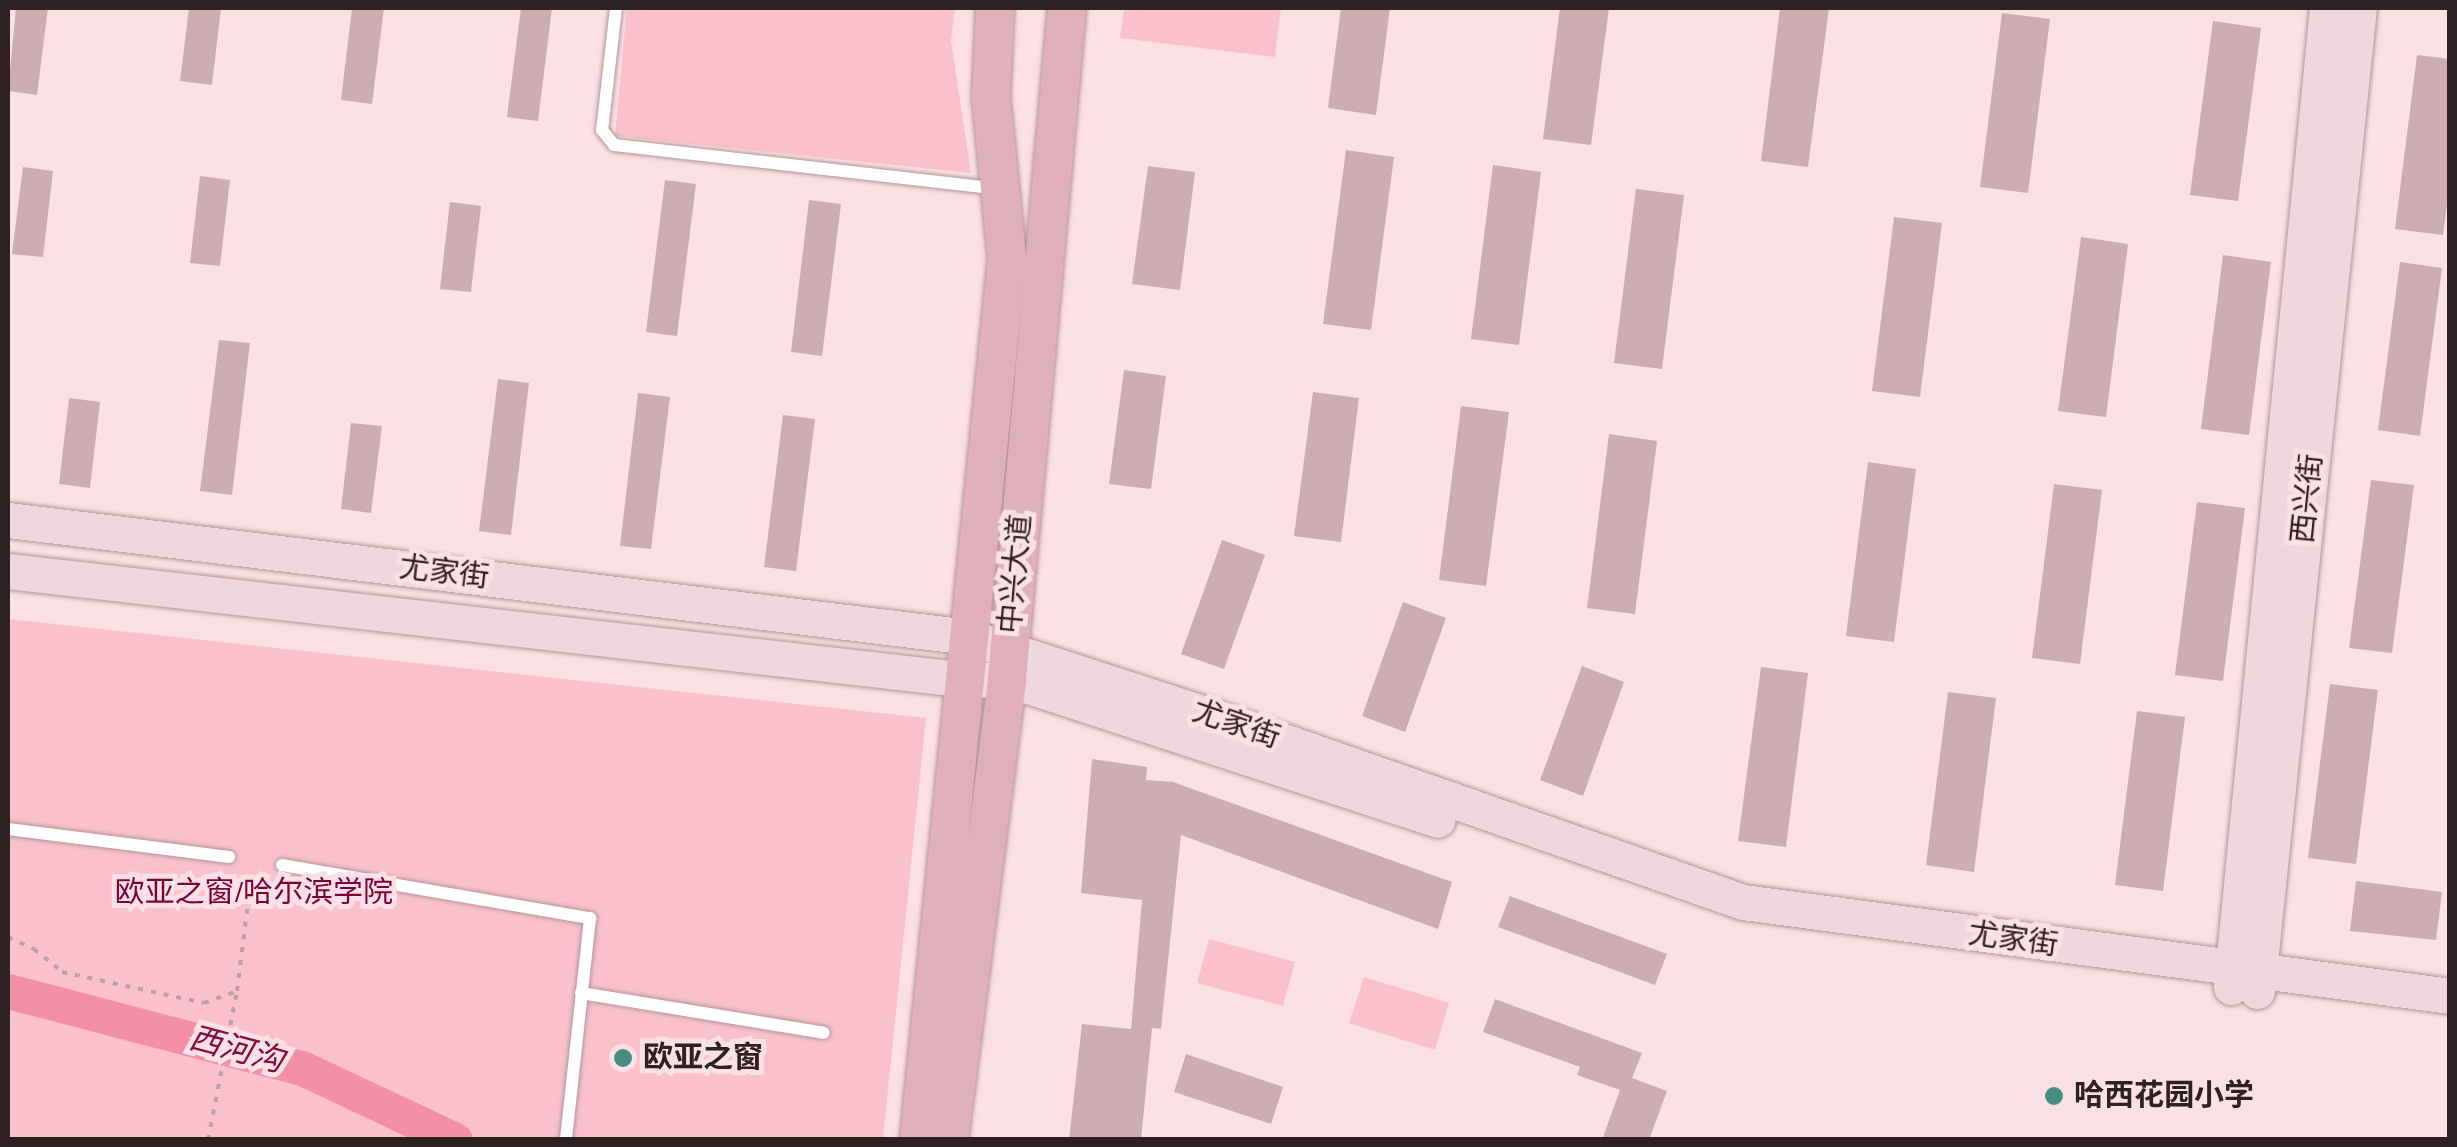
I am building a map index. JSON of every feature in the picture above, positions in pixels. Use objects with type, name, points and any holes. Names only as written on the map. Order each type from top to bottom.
[{"type":"main road","name":"中兴大道","points":[[947,1136],[968,637],[1007,258],[991,96],[995,8]]},
{"type":"main road","name":"中兴大道","points":[[947,1136],[1008,665],[1067,8]]},
{"type":"main road","name":"西兴街","points":[[2245,980],[2327,8]]},
{"type":"main road","name":"西兴街","points":[[2245,980],[2360,8]]},
{"type":"main road","name":"尤家街","points":[[8,520],[968,637],[1008,665],[1740,919],[2245,980],[2450,996]]},
{"type":"main road","name":"尤家街","points":[[8,571],[966,680],[1008,665]]},
{"type":"main road","name":"尤家街","points":[[2245,980],[2450,1014]]},
{"type":"lane","points":[[616,8],[602,130],[614,146],[1000,189]]},
{"type":"lane","points":[[8,829],[230,858]]},
{"type":"lane","points":[[282,865],[590,918],[566,1140]]},
{"type":"lane","points":[[581,993],[824,1034]]},
{"type":"path","points":[[208,1140],[216,1082],[237,992],[248,904]]},
{"type":"path","points":[[8,937],[34,949],[62,972],[204,1003],[237,992]]},
{"type":"green space","points":[[627,8],[955,8],[951,41],[971,173],[615,136]]},
{"type":"green space","points":[[1124,8],[1281,8],[1275,57],[1120,38]]},
{"type":"green space","name":"欧亚之窗/哈尔滨学院","points":[[8,619],[926,718],[883,1139],[8,1140]]},
{"type":"green space","points":[[1209,939],[1295,962],[1283,1006],[1197,983]]},
{"type":"green space","points":[[1364,977],[1449,1003],[1435,1050],[1349,1023]]},
{"type":"building","points":[[16,8],[48,8],[37,95],[8,91]]},
{"type":"building","points":[[189,8],[221,8],[212,85],[180,81]]},
{"type":"building","points":[[352,8],[384,8],[372,104],[341,100]]},
{"type":"building","points":[[521,8],[552,8],[538,121],[507,117]]},
{"type":"building","points":[[1341,8],[1390,8],[1376,115],[1328,108]]},
{"type":"building","points":[[1560,8],[1609,8],[1591,145],[1543,139]]},
{"type":"building","points":[[1780,8],[1829,8],[1808,167],[1761,161]]},
{"type":"building","points":[[2002,13],[2050,19],[2028,193],[1980,187]]},
{"type":"building","points":[[2213,21],[2261,28],[2238,201],[2190,195]]},
{"type":"building","points":[[2417,55],[2450,59],[2450,182],[2443,235],[2395,229]]},
{"type":"building","points":[[1346,150],[1394,157],[1371,330],[1323,324]]},
{"type":"building","points":[[1493,165],[1541,172],[1519,345],[1471,339]]},
{"type":"building","points":[[1148,166],[1195,172],[1180,290],[1132,284]]},
{"type":"building","points":[[23,167],[53,171],[43,257],[12,254]]},
{"type":"building","points":[[200,176],[230,180],[220,266],[190,263]]},
{"type":"building","points":[[665,180],[696,184],[677,336],[646,332]]},
{"type":"building","points":[[1636,189],[1684,195],[1662,369],[1614,363]]},
{"type":"building","points":[[809,200],[841,204],[822,356],[791,352]]},
{"type":"building","points":[[450,202],[481,206],[471,292],[440,289]]},
{"type":"building","points":[[1894,217],[1942,223],[1920,397],[1872,391]]},
{"type":"building","points":[[2081,237],[2128,244],[2106,417],[2058,411]]},
{"type":"building","points":[[2223,255],[2271,262],[2249,435],[2201,429]]},
{"type":"building","points":[[2400,262],[2442,268],[2420,436],[2378,430]]},
{"type":"building","points":[[219,340],[250,343],[232,495],[200,491]]},
{"type":"building","points":[[1124,370],[1166,376],[1151,489],[1109,484]]},
{"type":"building","points":[[498,379],[529,383],[511,535],[479,531]]},
{"type":"building","points":[[1313,392],[1359,398],[1341,542],[1294,536]]},
{"type":"building","points":[[638,393],[670,397],[651,549],[620,546]]},
{"type":"building","points":[[69,398],[100,402],[90,488],[59,484]]},
{"type":"building","points":[[1461,406],[1509,412],[1486,586],[1439,580]]},
{"type":"building","points":[[783,415],[815,419],[796,571],[764,567]]},
{"type":"building","points":[[351,423],[382,426],[371,513],[341,509]]},
{"type":"building","points":[[1609,434],[1657,441],[1635,614],[1587,608]]},
{"type":"building","points":[[1868,462],[1916,469],[1894,642],[1846,636]]},
{"type":"building","points":[[2371,480],[2414,485],[2392,653],[2349,648]]},
{"type":"building","points":[[2054,484],[2102,490],[2080,664],[2032,658]]},
{"type":"building","points":[[2197,502],[2245,508],[2223,681],[2175,675]]},
{"type":"building","points":[[1222,540],[1265,555],[1224,669],[1181,654]]},
{"type":"building","points":[[1403,602],[1446,618],[1405,732],[1362,716]]},
{"type":"building","points":[[1582,666],[1624,682],[1583,796],[1540,780]]},
{"type":"building","points":[[1761,667],[1808,673],[1786,847],[1738,841]]},
{"type":"building","points":[[2330,684],[2378,690],[2356,864],[2308,858]]},
{"type":"building","points":[[1948,692],[1996,698],[1974,872],[1926,865]]},
{"type":"building","points":[[2137,711],[2185,717],[2163,891],[2115,885]]},
{"type":"building","points":[[1092,759],[1147,767],[1146,780],[1173,782],[1452,882],[1438,929],[1181,835],[1161,1029],[1152,1028],[1141,1140],[1069,1140],[1082,1024],[1131,1029],[1142,900],[1081,893]]},
{"type":"building","points":[[2356,881],[2442,892],[2436,940],[2350,931]]},
{"type":"building","points":[[1510,896],[1667,954],[1655,985],[1498,927]]},
{"type":"building","points":[[1495,999],[1642,1053],[1632,1078],[1667,1091],[1649,1140],[1602,1140],[1620,1090],[1577,1075],[1580,1067],[1483,1032]]},
{"type":"building","points":[[1186,1054],[1283,1087],[1271,1124],[1174,1092]]},
{"type":"waterway","name":"西河沟","points":[[8,991],[302,1068],[455,1140]]},
{"type":"place","name":"欧亚之窗","points":[[623,1058]]},
{"type":"place","name":"哈西花园小学","points":[[2054,1096]]}]
